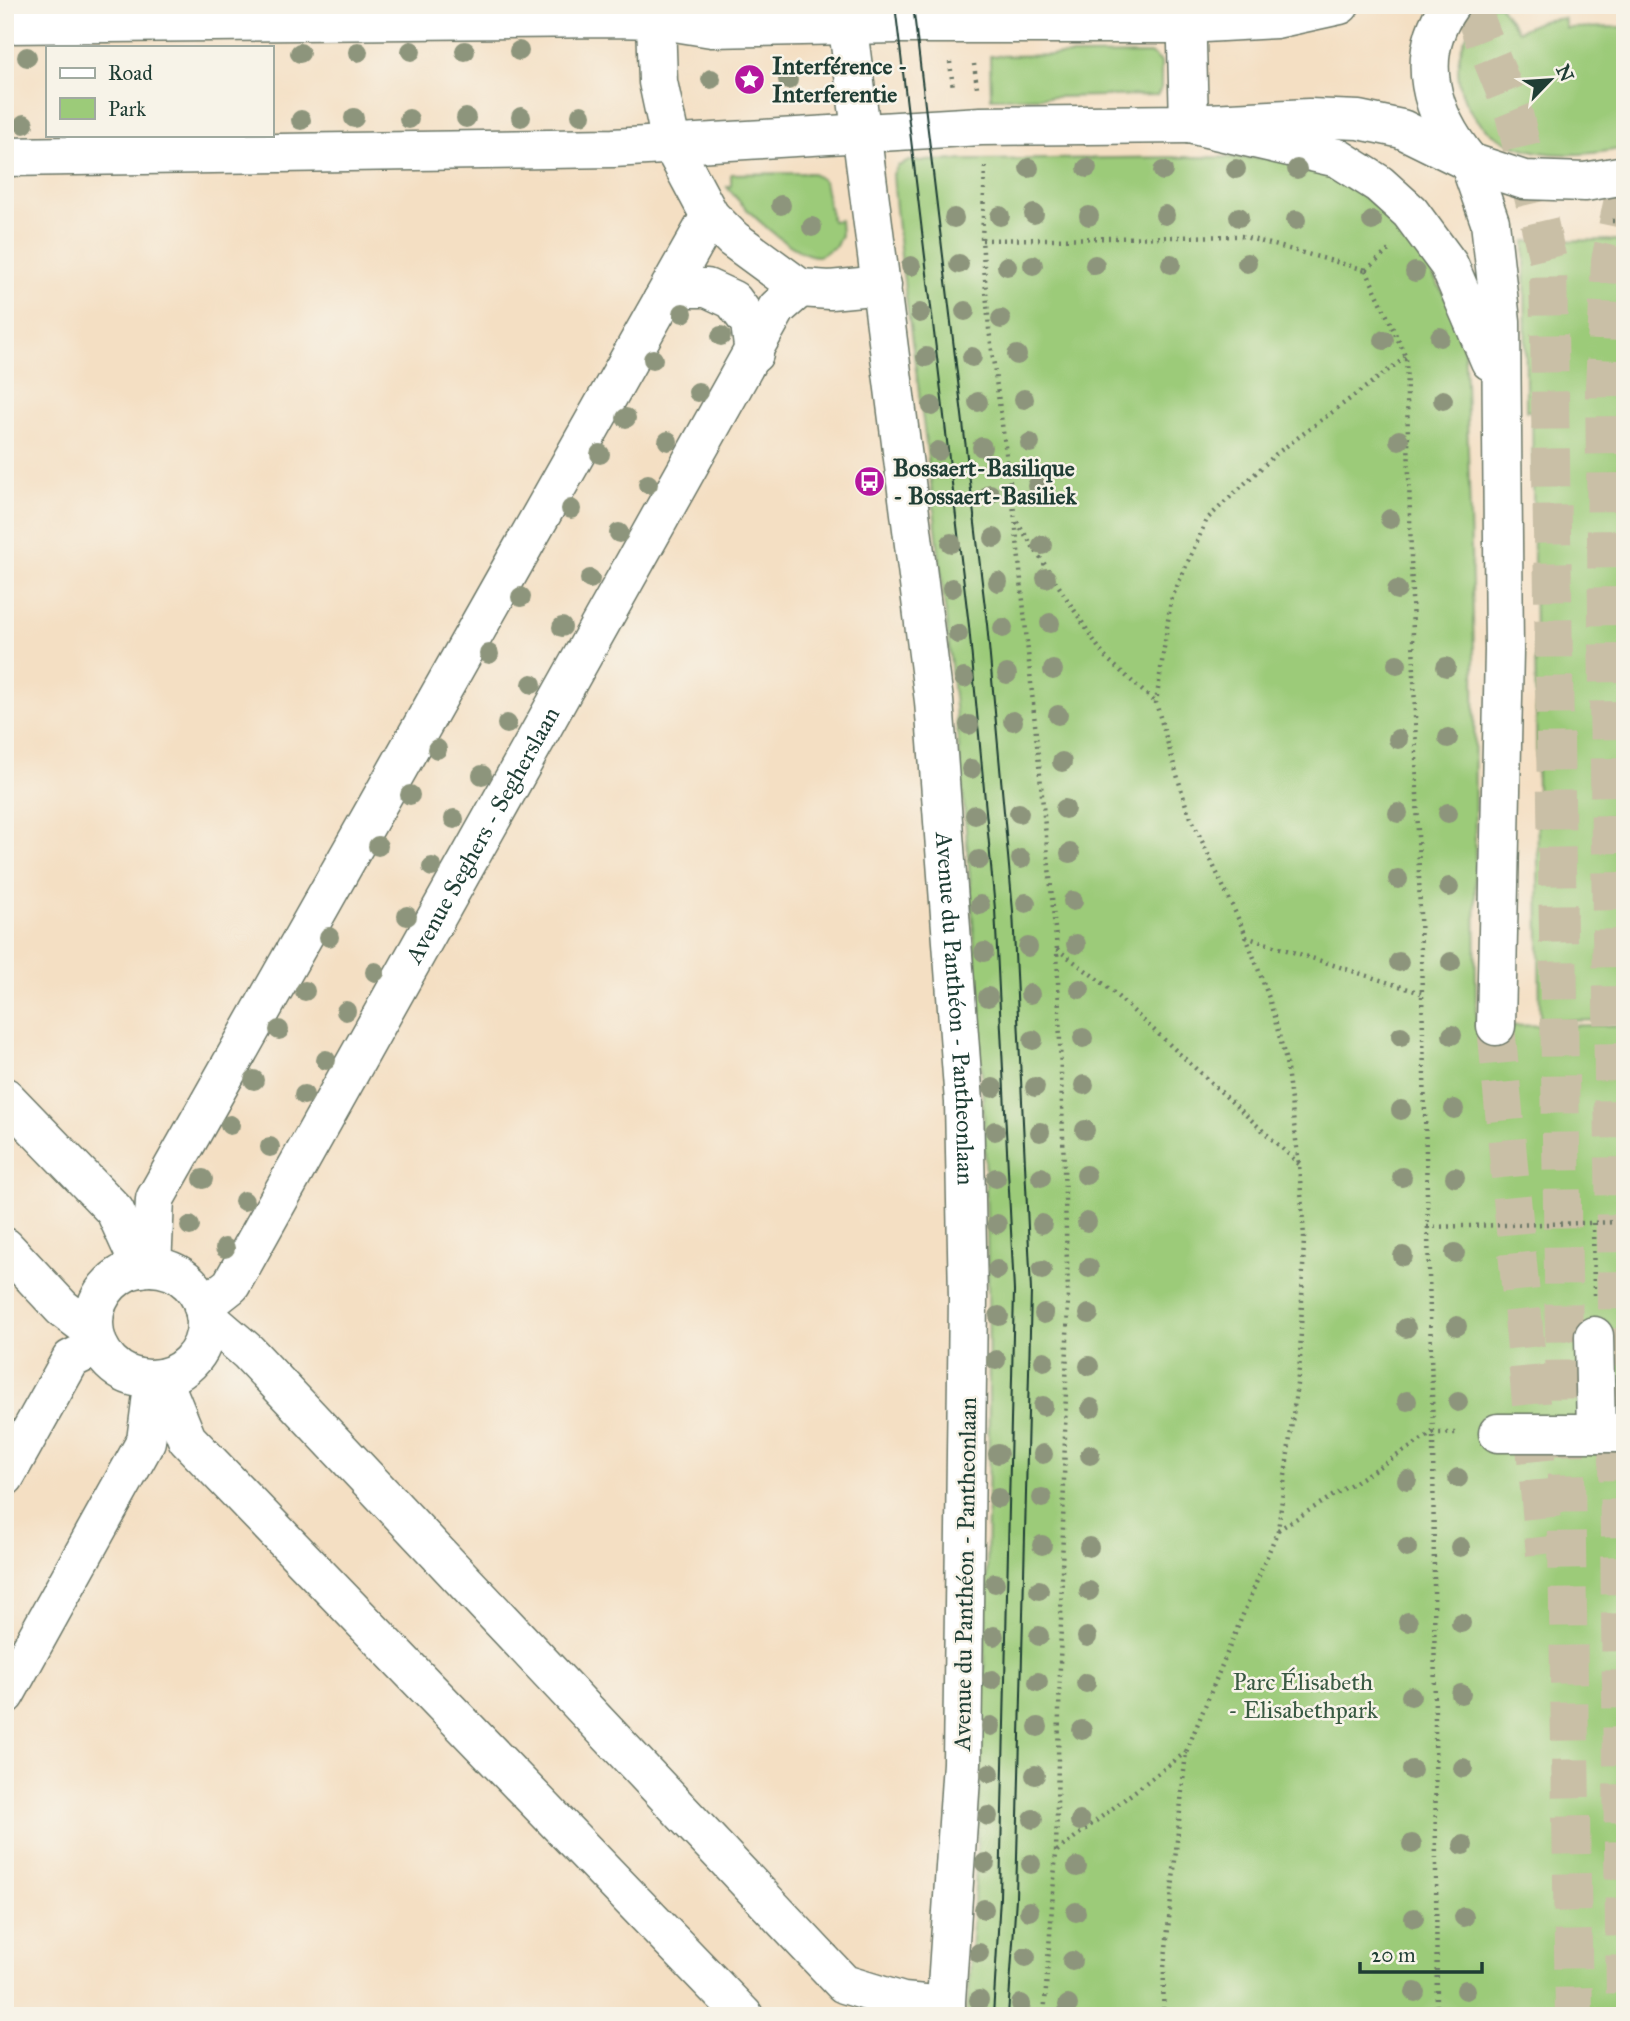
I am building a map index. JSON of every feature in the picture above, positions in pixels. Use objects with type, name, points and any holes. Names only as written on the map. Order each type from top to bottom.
[{"type":"main road","points":[[5,24],[658,12],[712,28],[846,15],[945,25],[1186,14],[1276,19],[1340,5]]},
{"type":"main road","points":[[1450,5],[1436,36],[1430,58],[1432,101],[1442,125],[1469,162],[1490,222],[1501,321],[1504,650],[1496,1026]]},
{"type":"main road","points":[[658,12],[658,82],[671,143],[710,216],[733,239],[800,288],[830,290],[882,285]]},
{"type":"main road","points":[[1186,14],[1189,124]]},
{"type":"main road","name":"Avenue du Panthéon - Pantheonlaan","points":[[846,15],[934,701],[964,1102],[968,1298],[962,1763],[945,2011]]},
{"type":"main road","points":[[5,157],[594,148],[862,133],[968,113],[1189,124],[1246,119],[1309,118],[1376,122],[1402,129],[1469,162],[1524,180],[1585,183],[1625,176]]},
{"type":"main road","points":[[1189,124],[1338,158],[1398,200],[1419,222],[1450,265],[1489,357],[1502,415]]},
{"type":"main road","points":[[146,1268],[155,1199],[710,216]]},
{"type":"main road","points":[[662,301],[686,288],[706,288],[733,300],[750,323],[754,354]]},
{"type":"main road","name":"Avenue Seghers - Segherslaan","points":[[204,1311],[232,1285],[777,309],[800,288]]},
{"type":"main road","points":[[5,1097],[115,1211],[146,1268]]},
{"type":"main road","points":[[5,1247],[62,1308],[96,1339],[105,1358],[127,1375],[158,1379],[181,1370],[197,1355],[205,1336],[204,1311]]},
{"type":"main road","points":[[5,1477],[71,1359],[96,1339],[97,1303],[104,1290],[127,1272],[146,1268],[178,1275],[189,1283],[204,1311],[248,1352],[844,1984],[903,2002],[945,2011]]},
{"type":"main road","points":[[1498,1433],[1610,1433],[1594,1336]]},
{"type":"main road","points":[[5,1695],[146,1441],[158,1379]]},
{"type":"main road","points":[[158,1379],[187,1439],[744,2016]]},
{"type":"path","points":[[945,25],[968,113]]},
{"type":"path","points":[[968,113],[974,57]]},
{"type":"path","points":[[985,160],[982,240],[991,343],[1015,519],[1057,949],[1068,1293],[1056,1852],[1044,2016]]},
{"type":"path","points":[[982,240],[1241,236],[1254,239],[1366,270],[1406,357],[1433,1433],[1437,2016]]},
{"type":"path","points":[[1163,2016],[1164,1968],[1185,1752],[1278,1530],[1300,1361],[1304,1237],[1299,1164],[1286,1061],[1269,998],[1246,936],[1187,808],[1156,703],[1171,600],[1207,519],[1276,454],[1406,357]]},
{"type":"path","points":[[1015,519],[1104,656],[1156,703]]},
{"type":"path","points":[[1246,936],[1421,993]]},
{"type":"path","points":[[1057,949],[1104,984],[1299,1164]]},
{"type":"path","points":[[1427,1227],[1625,1222]]},
{"type":"path","points":[[1593,1223],[1594,1336]]},
{"type":"path","points":[[1278,1530],[1433,1433]]},
{"type":"path","points":[[1056,1852],[1185,1752]]},
{"type":"green space","points":[[1492,5],[1499,5],[1518,31],[1541,21],[1564,18],[1566,28],[1625,27],[1625,148],[1583,154],[1541,152],[1514,145],[1493,134],[1476,119],[1465,101],[1459,82],[1459,62],[1464,41],[1475,22]]},
{"type":"green space","points":[[1152,54],[1161,62],[1161,89],[1157,95],[991,98],[990,56]]},
{"type":"green space","name":"Parc Élisabeth - Elisabethpark","points":[[1271,158],[1312,164],[1401,220],[1454,312],[1464,348],[1466,383],[1474,651],[1476,1026],[1625,1025],[1625,2016],[967,2016],[987,1595],[989,1315],[986,1174],[971,894],[957,728],[934,506],[893,174],[898,166],[909,161]]},
{"type":"green space","points":[[812,173],[824,181],[832,221],[840,220],[841,235],[836,246],[819,256],[796,249],[769,230],[727,187],[731,186],[731,174]]},
{"type":"green space","points":[[1625,240],[1625,1020],[1540,1021],[1532,411],[1526,411],[1525,241]]},
{"type":"tunnel","points":[[1470,5],[1514,114],[1548,261],[1574,2016]]},
{"type":"tunnel","points":[[1625,190],[1610,261],[1604,386],[1625,2001]]},
{"type":"tunnel","points":[[1496,1026],[1545,1554]]},
{"type":"tram line","points":[[895,5],[969,626],[995,909],[1014,1291],[1000,1897],[993,2016]]},
{"type":"tram line","points":[[913,5],[987,624],[1013,911],[1031,1291],[1016,1898],[1008,2016]]},
{"type":"place","name":"Interférence - Interferentie","points":[[749,80]]},
{"type":"place","name":"Bossaert-Basilique - Bossaert-Basiliek","points":[[870,482]]}]
